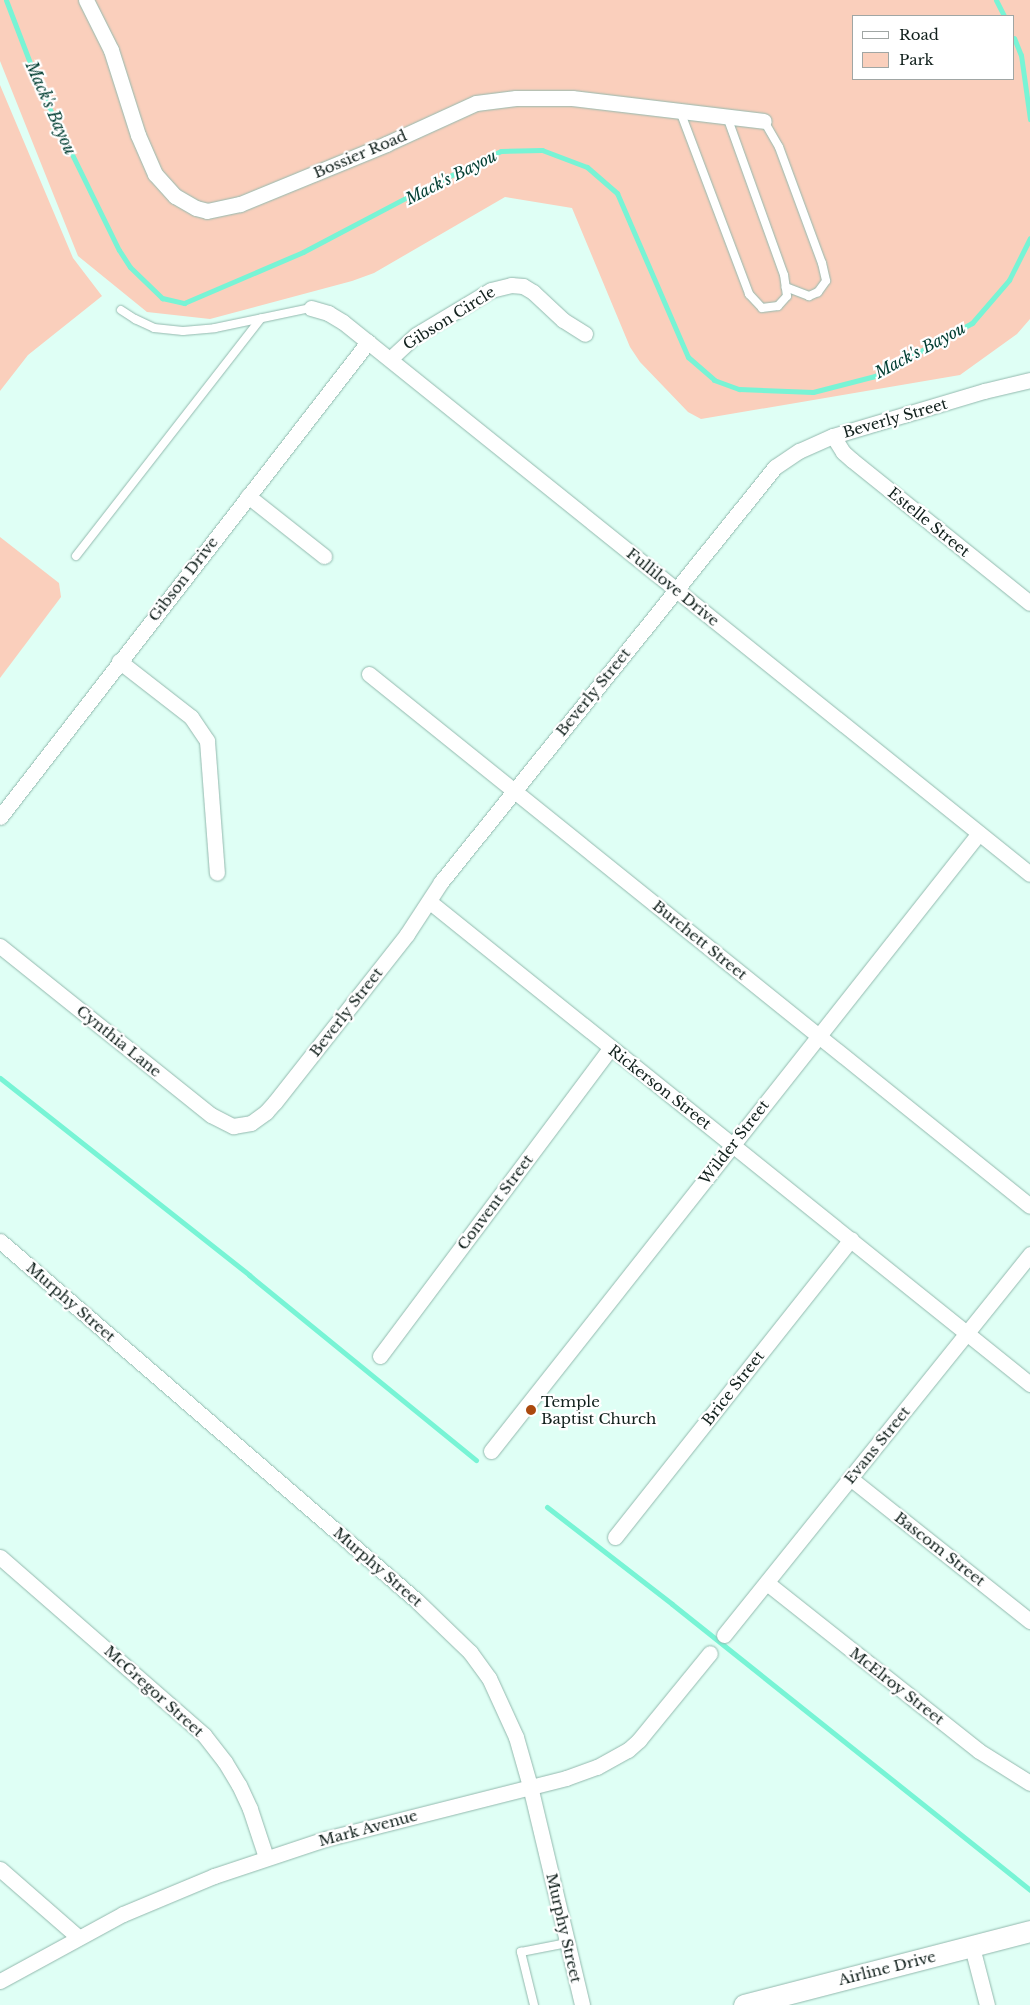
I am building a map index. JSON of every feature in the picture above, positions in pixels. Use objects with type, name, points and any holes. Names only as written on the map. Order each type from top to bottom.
[{"type":"main road","name":"Airline Drive","points":[[744,2005],[1030,1931]]},
{"type":"street","name":"Bossier Road","points":[[86,0],[111,50],[138,135],[155,174],[175,196],[196,208],[207,211],[240,204],[361,155],[476,103],[516,98],[572,98],[679,109],[764,121]]},
{"type":"street","name":"Gibson Circle","points":[[390,359],[416,335],[491,290],[511,285],[523,286],[533,292],[563,320],[585,334]]},
{"type":"street","name":"Fullilove Drive","points":[[311,308],[334,316],[390,359],[1030,874]]},
{"type":"street","name":"Gibson Drive","points":[[0,817],[368,342]]},
{"type":"street","name":"Beverly Street","points":[[243,1126],[257,1119],[274,1102],[394,952],[430,902],[441,882],[775,468],[799,451],[833,436],[984,391],[1030,380]]},
{"type":"street","name":"Estelle Street","points":[[833,436],[843,452],[852,460],[1030,604]]},
{"type":"street","points":[[248,496],[324,556]]},
{"type":"street","points":[[119,661],[191,717],[207,741],[217,873]]},
{"type":"street","name":"Burchett Street","points":[[369,674],[1030,1206]]},
{"type":"street","name":"Wilder Street","points":[[490,1452],[979,834]]},
{"type":"street","name":"Rickerson Street","points":[[430,902],[1030,1384]]},
{"type":"street","name":"Cynthia Lane","points":[[0,946],[211,1115],[224,1124],[243,1126]]},
{"type":"street","name":"Convent Street","points":[[380,1356],[610,1048]]},
{"type":"street","name":"Brice Street","points":[[615,1537],[851,1239]]},
{"type":"street","name":"Murphy Street","points":[[0,1241],[308,1506],[445,1627],[470,1652],[494,1686],[516,1737],[530,1786],[582,2005]]},
{"type":"street","name":"Evans Street","points":[[724,1635],[767,1584],[1030,1254]]},
{"type":"street","name":"Bascom Street","points":[[850,1478],[1030,1621]]},
{"type":"street","name":"McGregor Street","points":[[0,1556],[204,1735],[225,1762],[239,1785],[250,1809],[266,1857]]},
{"type":"street","name":"McElroy Street","points":[[767,1584],[979,1751],[1030,1783]]},
{"type":"street","name":"Mark Avenue","points":[[0,1981],[78,1937],[163,1896],[266,1857],[325,1838],[583,1773],[628,1750],[650,1729],[710,1653]]},
{"type":"street","points":[[0,1869],[78,1937]]},
{"type":"street","points":[[972,1946],[987,2005]]},
{"type":"lane","points":[[679,109],[749,294],[762,308],[778,306],[787,296],[784,275],[727,116]]},
{"type":"lane","points":[[764,121],[779,147],[822,263],[826,280],[818,292],[809,296],[786,287]]},
{"type":"lane","points":[[122,310],[154,328],[183,331],[215,328],[311,308]]},
{"type":"lane","points":[[76,556],[261,318]]},
{"type":"lane","points":[[534,2005],[521,1952],[567,1943]]},
{"type":"green space","points":[[0,0],[1030,0],[1030,319],[1017,334],[960,375],[701,419],[688,412],[640,362],[630,347],[572,208],[505,197],[374,273],[352,281],[210,319],[147,312],[78,256],[0,61]]},
{"type":"green space","points":[[0,85],[73,258],[102,296],[28,355],[0,391]]},
{"type":"green space","points":[[0,537],[59,583],[61,597],[0,678]]},
{"type":"waterway","name":"Mack's Bayou","points":[[6,0],[40,89],[119,250],[130,267],[162,298],[184,303],[303,252],[411,195],[501,151],[542,150],[587,167],[617,193],[688,357],[714,380],[739,389],[813,392],[875,376],[972,323],[1009,280],[1030,238]]},
{"type":"waterway","name":"Mack's Bayou","points":[[996,0],[1004,15]]},
{"type":"waterway","name":"Mack's Bayou","points":[[1015,40],[1021,55],[1030,119]]},
{"type":"waterway","points":[[0,1078],[249,1275],[476,1460]]},
{"type":"waterway","points":[[547,1507],[672,1604],[1030,1890]]},
{"type":"place","name":"Temple Baptist Church","points":[[531,1410]]}]
